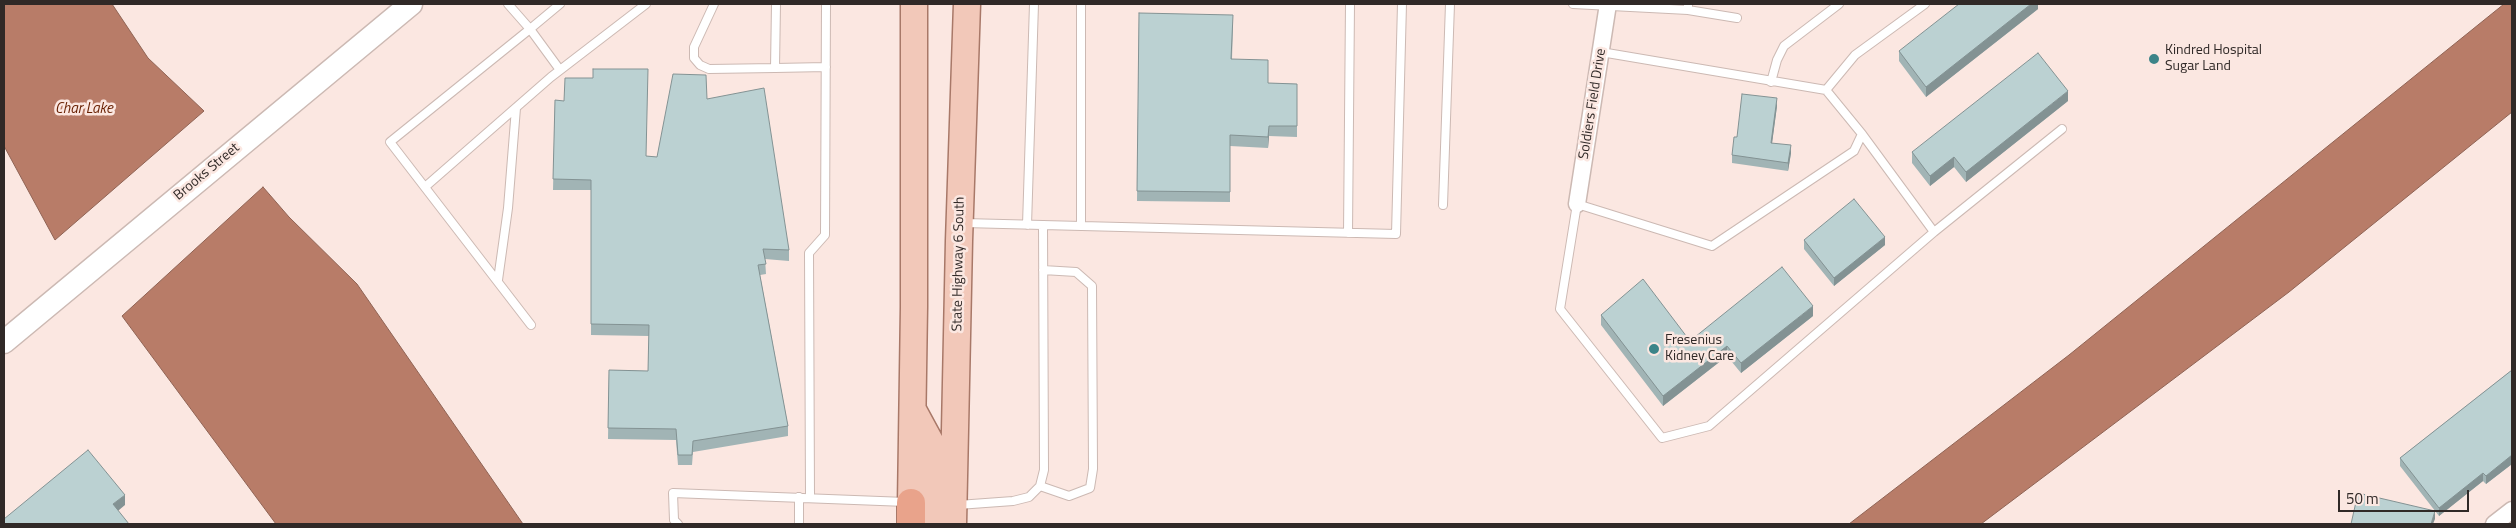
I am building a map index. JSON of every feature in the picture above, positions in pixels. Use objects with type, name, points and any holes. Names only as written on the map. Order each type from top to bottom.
[{"type":"main road","name":"Brooks Street","points":[[4,342],[411,4]]},
{"type":"main road","points":[[914,4],[911,513],[928,509],[931,524]]},
{"type":"main road","name":"State Highway 6 South","points":[[953,515],[959,223],[967,4]]},
{"type":"main road","points":[[913,411],[933,447],[932,479],[937,492],[953,515]]},
{"type":"street","name":"Soldiers Field Drive","points":[[1577,204],[1608,5]]},
{"type":"street","points":[[2494,524],[2512,510]]},
{"type":"lane","points":[[508,4],[530,29],[560,70]]},
{"type":"lane","points":[[531,325],[390,142],[560,4]]},
{"type":"lane","points":[[425,187],[560,70],[646,4]]},
{"type":"lane","points":[[714,4],[694,47],[694,58],[700,65],[709,69],[826,67]]},
{"type":"lane","points":[[775,68],[776,4]]},
{"type":"lane","points":[[810,497],[808,253],[825,235],[826,4]]},
{"type":"lane","points":[[1027,225],[1034,4]]},
{"type":"lane","points":[[1081,226],[1082,4]]},
{"type":"lane","points":[[1348,233],[1350,4]]},
{"type":"lane","points":[[959,223],[1396,234],[1402,4]]},
{"type":"lane","points":[[1442,205],[1450,4]]},
{"type":"lane","points":[[1573,4],[1688,7],[1737,18]]},
{"type":"lane","points":[[1771,82],[1777,60],[1784,46],[1839,4]]},
{"type":"lane","points":[[1826,90],[1855,55],[1925,4]]},
{"type":"lane","points":[[1601,52],[1826,90],[1862,134],[1934,232]]},
{"type":"lane","points":[[498,280],[508,208],[516,108]]},
{"type":"lane","points":[[1862,134],[1854,151],[1712,246],[1577,204],[1560,309],[1662,438],[1708,426],[1934,232],[2062,129]]},
{"type":"lane","points":[[953,515],[1029,496],[1040,486],[1044,470],[1043,225]]},
{"type":"lane","points":[[1040,486],[1069,496],[1090,488],[1093,468],[1092,286],[1076,272],[1043,270]]},
{"type":"lane","points":[[678,524],[674,520],[673,493],[810,497],[911,513]]},
{"type":"lane","points":[[798,524],[799,497]]},
{"type":"water","name":"Char Lake","points":[[4,4],[112,4],[148,58],[204,111],[55,240],[4,146]]},
{"type":"water","points":[[2504,4],[2512,4],[2512,112],[2289,292],[1981,524],[1849,524],[2069,355]]},
{"type":"water","points":[[263,187],[289,217],[357,284],[523,524],[276,524],[122,316]]},
{"type":"building","points":[[1959,4],[2031,4],[1926,87],[1899,51]]},
{"type":"building","points":[[1139,13],[1233,15],[1231,59],[1268,60],[1268,83],[1297,84],[1297,126],[1269,126],[1268,137],[1230,135],[1230,192],[1137,191]]},
{"type":"building","points":[[2038,53],[2068,91],[1966,172],[1954,157],[1930,176],[1912,152]]},
{"type":"building","points":[[593,69],[648,69],[646,156],[657,157],[673,74],[706,75],[707,99],[764,88],[789,250],[763,249],[766,264],[758,265],[788,426],[693,441],[692,455],[678,455],[676,429],[608,428],[609,370],[648,371],[649,325],[591,324],[591,180],[553,179],[555,100],[564,101],[565,78],[593,78]]},
{"type":"building","points":[[1742,94],[1777,98],[1771,143],[1791,145],[1788,163],[1732,155],[1734,137],[1737,137]]},
{"type":"building","points":[[1854,199],[1885,237],[1834,278],[1804,240]]},
{"type":"building","points":[[1782,267],[1813,306],[1741,363],[1727,346],[1663,396],[1601,315],[1643,279],[1690,341]]},
{"type":"building","points":[[2512,370],[2512,455],[2486,476],[2483,473],[2439,508],[2400,458]]},
{"type":"building","points":[[88,450],[125,495],[113,504],[129,524],[4,524],[4,519]]},
{"type":"building","points":[[2358,493],[2435,511],[2431,524],[2351,524]]},
{"type":"place","name":"Kindred Hospital Sugar Land","points":[[2154,59]]},
{"type":"place","name":"Fresenius Kidney Care","points":[[1654,349]]}]
